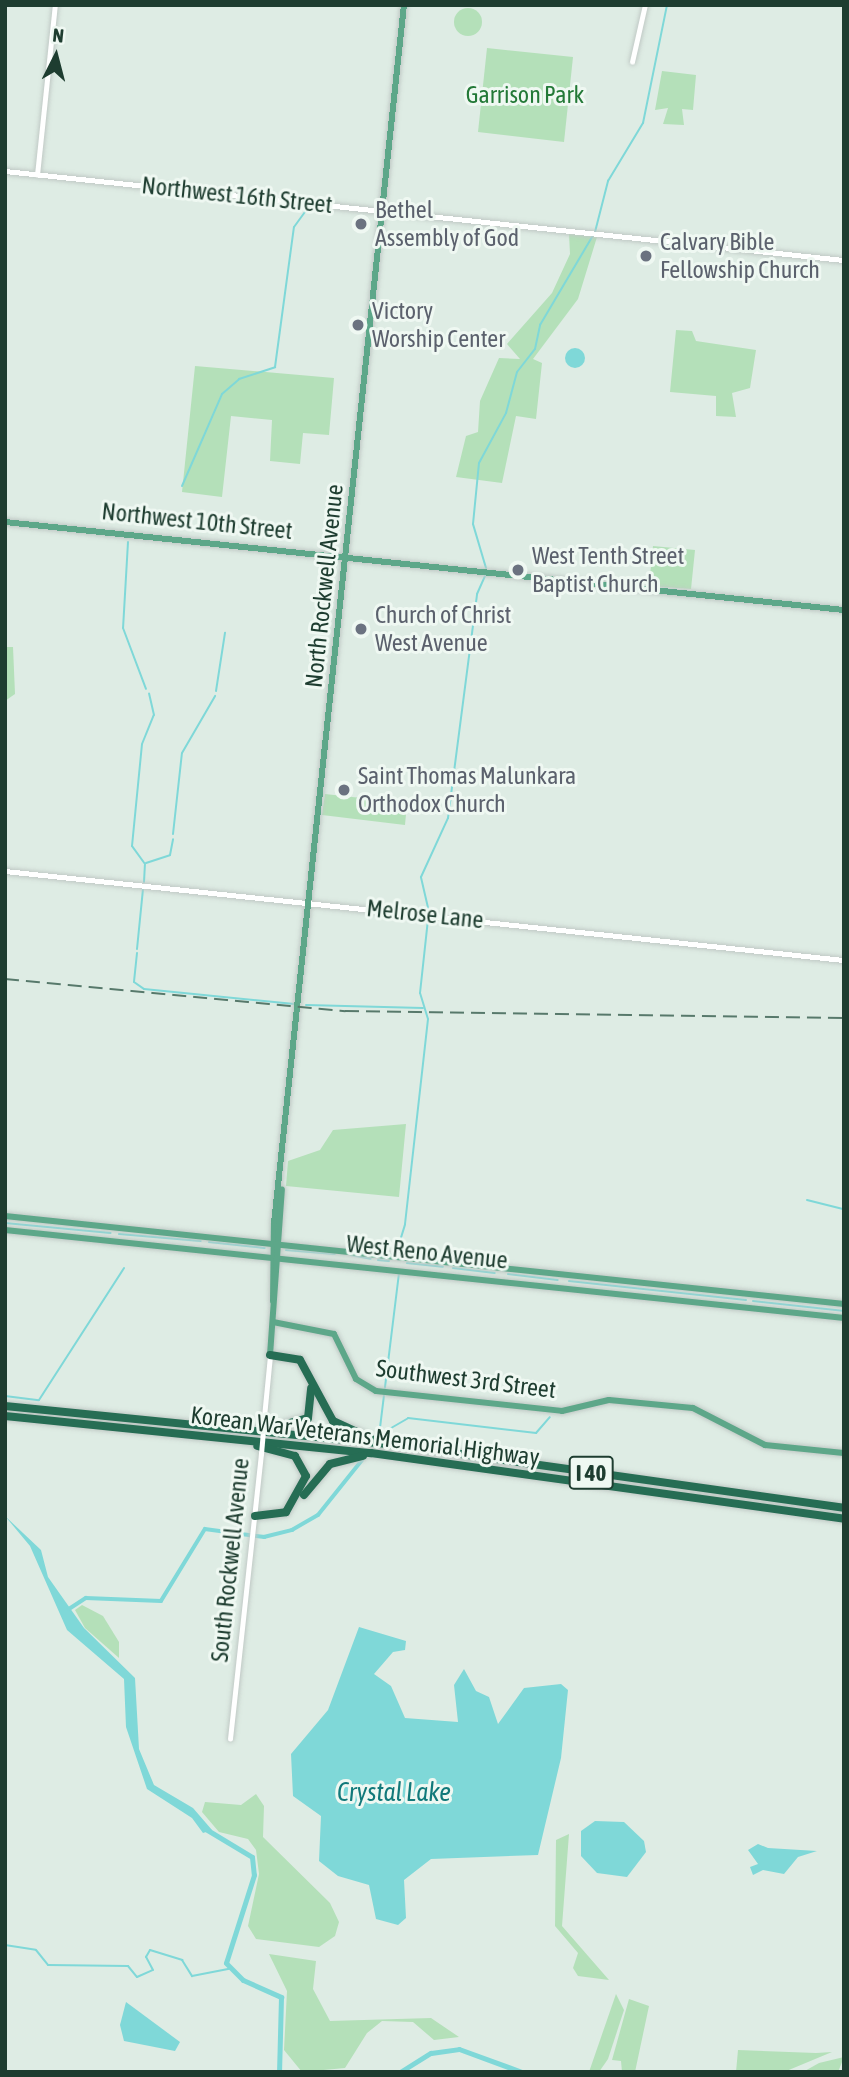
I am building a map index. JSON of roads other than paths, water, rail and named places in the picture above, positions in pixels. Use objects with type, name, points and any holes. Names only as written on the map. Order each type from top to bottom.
[{"type":"highway","points":[[247,1430],[293,1427],[312,1411],[312,1391],[301,1367],[270,1355]]},
{"type":"highway","points":[[270,1355],[302,1362],[341,1428],[397,1446]]},
{"type":"highway","name":"Korean War Veterans Memorial Highway","points":[[5,1406],[397,1446],[815,1505],[844,1506]]},
{"type":"highway","name":"Korean War Veterans Memorial Highway","points":[[5,1416],[404,1457],[844,1519]]},
{"type":"highway","points":[[213,1436],[284,1451],[302,1463],[305,1484],[288,1511],[255,1516]]},
{"type":"highway","points":[[255,1516],[285,1517],[339,1459],[404,1457]]},
{"type":"highway","points":[[816,1516],[844,1525]]},
{"type":"main road","name":"North Rockwell Avenue","points":[[273,1301],[276,1242],[310,902],[404,5]]},
{"type":"main road","name":"Northwest 10th Street","points":[[5,522],[844,610]]},
{"type":"main road","name":"West Reno Avenue","points":[[5,1216],[276,1242],[844,1304]]},
{"type":"main road","points":[[114,1240],[115,1227]]},
{"type":"main road","name":"West Reno Avenue","points":[[5,1230],[275,1255],[844,1318]]},
{"type":"main road","points":[[205,1249],[207,1235]]},
{"type":"main road","points":[[448,1274],[449,1261]]},
{"type":"main road","name":"South Rockwell Avenue","points":[[270,1355],[273,1301]]},
{"type":"main road","name":"Southwest 3rd Street","points":[[273,1322],[330,1332],[356,1380],[378,1391],[562,1411],[609,1400],[693,1408],[765,1445],[844,1453]]},
{"type":"street","points":[[37,175],[55,5]]},
{"type":"street","points":[[632,62],[645,5]]},
{"type":"street","name":"Northwest 16th Street","points":[[5,171],[844,260]]},
{"type":"street","name":"Melrose Lane","points":[[5,871],[844,960]]},
{"type":"street","name":"South Rockwell Avenue","points":[[230,1739],[270,1355]]},
{"type":"water","points":[[571,348],[579,348],[585,358],[579,368],[571,368],[565,362],[565,354]]},
{"type":"water","points":[[5,1516],[41,1550],[48,1577],[84,1628],[135,1678],[139,1749],[154,1785],[193,1808],[212,1830],[203,1833],[192,1818],[147,1789],[126,1727],[124,1679],[67,1630],[30,1546]]},
{"type":"water","name":"Crystal Lake","points":[[359,1627],[406,1641],[405,1650],[393,1652],[374,1674],[391,1686],[405,1718],[458,1722],[454,1685],[464,1669],[476,1691],[489,1697],[498,1724],[524,1688],[561,1684],[568,1690],[561,1758],[538,1855],[431,1859],[404,1880],[406,1918],[398,1925],[376,1919],[369,1885],[338,1876],[319,1861],[321,1816],[293,1796],[291,1754],[328,1710]]},
{"type":"water","points":[[595,1821],[624,1822],[644,1841],[646,1852],[627,1877],[597,1873],[581,1856],[581,1831]]},
{"type":"water","points":[[758,1844],[768,1848],[817,1851],[798,1857],[784,1874],[763,1870],[753,1875],[750,1867],[758,1864],[748,1850]]},
{"type":"water","points":[[126,2002],[180,2042],[175,2051],[124,2041],[120,2025]]},
{"type":"waterway","points":[[486,568],[473,524],[479,463],[506,413],[517,372],[535,349],[540,325],[595,232],[608,181],[643,123],[667,5]]},
{"type":"waterway","points":[[182,486],[222,394],[239,379],[275,367],[294,227],[309,206]]},
{"type":"waterway","points":[[128,542],[123,628],[146,689]]},
{"type":"waterway","points":[[429,912],[421,877],[448,818],[477,594],[486,574]]},
{"type":"waterway","points":[[216,691],[225,633]]},
{"type":"waterway","points":[[145,864],[132,846],[142,744],[154,715],[149,694]]},
{"type":"waterway","points":[[173,834],[182,753],[215,696]]},
{"type":"waterway","points":[[146,863],[170,855],[173,839]]},
{"type":"waterway","points":[[144,882],[145,865]]},
{"type":"waterway","points":[[137,949],[143,889]]},
{"type":"waterway","points":[[396,1254],[405,1224],[428,1019],[420,993],[428,919]]},
{"type":"waterway","points":[[137,953],[134,982],[144,989],[294,1004]]},
{"type":"waterway","points":[[306,1005],[423,1008]]},
{"type":"waterway","points":[[807,1200],[844,1209]]},
{"type":"waterway","points":[[5,1223],[111,1233]]},
{"type":"waterway","points":[[119,1234],[201,1241]]},
{"type":"waterway","points":[[209,1242],[265,1248]]},
{"type":"waterway","points":[[286,1250],[335,1254]]},
{"type":"waterway","points":[[351,1255],[371,1259]]},
{"type":"waterway","points":[[378,1260],[389,1261]]},
{"type":"waterway","points":[[407,1263],[443,1267]]},
{"type":"waterway","points":[[5,1396],[39,1400],[124,1268]]},
{"type":"waterway","points":[[453,1268],[495,1273]]},
{"type":"waterway","points":[[399,1273],[379,1435],[408,1418],[536,1433],[550,1417]]},
{"type":"waterway","points":[[508,1274],[558,1280]]},
{"type":"waterway","points":[[569,1281],[746,1300]]},
{"type":"waterway","points":[[753,1301],[844,1311]]},
{"type":"waterway","points":[[69,1609],[86,1598],[161,1601],[205,1529],[264,1537],[292,1530],[318,1515],[362,1460]]},
{"type":"waterway","points":[[204,1828],[252,1857],[254,1875],[226,1963],[243,1980],[281,1997],[279,2072]]},
{"type":"waterway","points":[[5,1945],[36,1950],[48,1965],[128,1966],[137,1977],[153,1970],[146,1957],[150,1950],[182,1960],[192,1976],[229,1969]]},
{"type":"waterway","points":[[400,2072],[431,2053],[459,2049],[522,2072]]},
{"type":"railway","points":[[5,979],[345,1011],[844,1018]]},
{"type":"place","name":"Bethel Assembly of God","points":[[361,224]]},
{"type":"place","name":"Calvary Bible Fellowship Church","points":[[646,256]]},
{"type":"place","name":"Victory Worship Center","points":[[358,325]]},
{"type":"place","name":"West Tenth Street Baptist Church","points":[[518,570]]},
{"type":"place","name":"Church of Christ West Avenue","points":[[361,629]]},
{"type":"place","name":"Saint Thomas Malunkara Orthodox Church","points":[[344,790]]},
{"type":"park label","name":"Garrison Park","points":[[525,95]]}]
